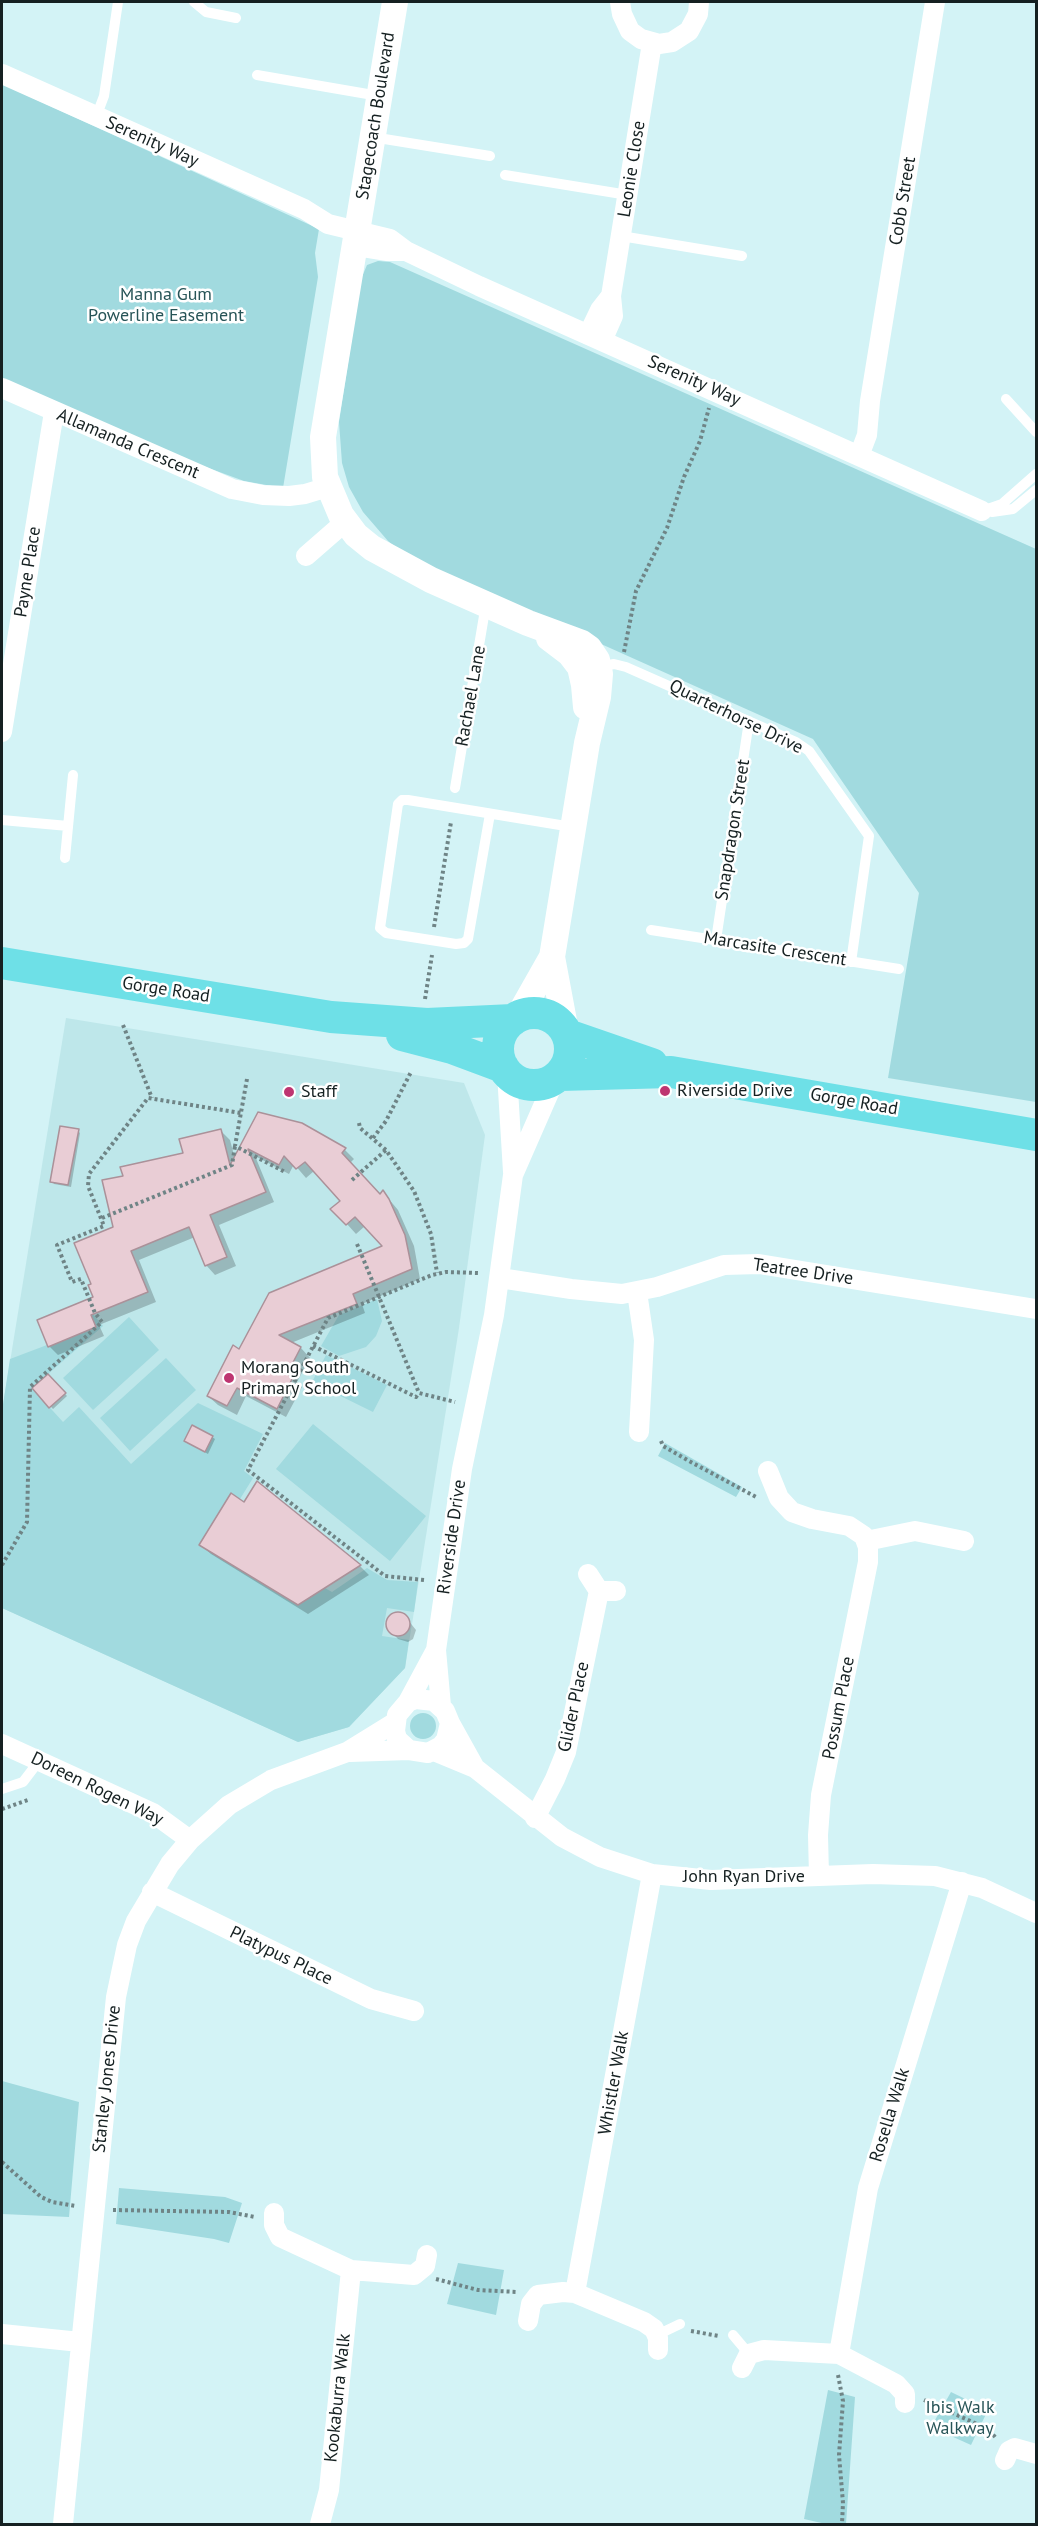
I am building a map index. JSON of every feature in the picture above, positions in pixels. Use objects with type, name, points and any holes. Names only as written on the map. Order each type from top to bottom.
[{"type":"main road","name":"Gorge Road","points":[[2,963],[331,1017],[452,1048],[505,1070]]},
{"type":"main road","points":[[539,1014],[550,1017],[567,1033],[571,1052],[569,1060],[558,1077],[535,1085],[525,1084],[505,1070],[499,1058],[500,1036],[516,1018],[539,1014]]},
{"type":"main road","name":"Gorge Road","points":[[331,1017],[427,1023],[516,1018]]},
{"type":"main road","name":"Gorge Road","points":[[567,1033],[671,1072],[1036,1135]]},
{"type":"main road","name":"Gorge Road","points":[[558,1077],[671,1072]]},
{"type":"street","name":"Stagecoach Boulevard","points":[[357,232],[395,2]]},
{"type":"street","points":[[620,2],[624,20],[630,31],[640,39],[652,43],[672,42],[689,31],[698,14],[699,2]]},
{"type":"street","name":"Cobb Street","points":[[853,453],[870,401],[935,2]]},
{"type":"street","name":"Leonie Close","points":[[595,338],[600,310],[611,296],[652,43]]},
{"type":"street","name":"Serenity Way","points":[[2,74],[357,232],[384,237],[406,251],[595,338],[982,511]]},
{"type":"street","points":[[357,232],[323,437],[326,482],[345,522],[359,538],[381,554],[431,580],[528,623],[570,654],[577,662],[601,669],[586,743],[552,957],[567,1033]]},
{"type":"street","name":"Allamanda Crescent","points":[[2,388],[223,486],[257,494],[326,482]]},
{"type":"street","name":"Payne Place","points":[[2,732],[54,412]]},
{"type":"street","points":[[306,556],[345,522]]},
{"type":"street","points":[[516,1018],[552,957]]},
{"type":"street","name":"Riverside Drive","points":[[441,1706],[436,1650],[462,1469],[500,1278],[513,1175],[505,1070]]},
{"type":"street","name":"Riverside Drive","points":[[513,1175],[558,1077]]},
{"type":"street","name":"Teatree Drive","points":[[500,1278],[607,1294],[637,1292],[724,1265],[759,1264],[1036,1309]]},
{"type":"street","points":[[637,1292],[644,1340],[639,1432]]},
{"type":"street","points":[[768,1471],[779,1498],[792,1512],[812,1519],[849,1526],[864,1536],[866,1541],[909,1531],[919,1524],[964,1541]]},
{"type":"street","name":"Possum Place","points":[[819,1876],[820,1801],[868,1562],[866,1541]]},
{"type":"street","name":"Glider Place","points":[[535,1818],[566,1752],[608,1591],[588,1574]]},
{"type":"street","name":"Riverside Drive","points":[[408,1702],[436,1650]]},
{"type":"street","points":[[425,1699],[441,1706],[450,1724],[446,1740],[434,1751],[421,1754],[409,1750],[397,1739],[394,1723],[401,1707],[408,1702],[425,1699]]},
{"type":"street","name":"Stanley Jones Drive","points":[[63,2522],[116,1996],[127,1945],[152,1892],[170,1864],[190,1840],[229,1805],[271,1780],[347,1752],[394,1723]]},
{"type":"street","name":"John Ryan Drive","points":[[450,1724],[476,1768]]},
{"type":"street","name":"Doreen Rogen Way","points":[[2,1744],[153,1813],[190,1840]]},
{"type":"street","name":"Stanley Jones Drive","points":[[347,1752],[409,1750]]},
{"type":"street","name":"John Ryan Drive","points":[[434,1751],[476,1768],[535,1818],[562,1837],[591,1852],[652,1874],[711,1880],[906,1874],[962,1882],[1005,1897],[1036,1913]]},
{"type":"street","name":"Whistler Walk","points":[[575,2293],[652,1874]]},
{"type":"street","name":"Rosella Walk","points":[[837,2360],[868,2188],[962,1882]]},
{"type":"street","name":"Platypus Place","points":[[152,1892],[371,1999],[414,2011]]},
{"type":"street","points":[[274,2217],[275,2232],[287,2241],[351,2270],[418,2274],[424,2266],[427,2254]]},
{"type":"street","name":"Kookaburra Walk","points":[[320,2524],[329,2490],[351,2270]]},
{"type":"street","points":[[528,2321],[531,2304],[538,2295],[575,2293],[644,2322],[654,2329],[658,2343]]},
{"type":"street","points":[[2,2334],[80,2342]]},
{"type":"street","points":[[746,2361],[764,2350],[837,2360],[896,2384],[904,2397]]},
{"type":"street","points":[[1006,2456],[1017,2448],[1036,2454]]},
{"type":"lane","points":[[96,117],[104,96],[118,2]]},
{"type":"lane","points":[[194,2],[207,12],[236,18]]},
{"type":"lane","points":[[257,75],[379,96]]},
{"type":"lane","points":[[372,137],[490,156]]},
{"type":"lane","points":[[504,175],[628,195]]},
{"type":"lane","points":[[621,236],[742,256]]},
{"type":"lane","points":[[1006,399],[1036,432]]},
{"type":"lane","points":[[982,511],[1002,504],[1036,474]]},
{"type":"lane","points":[[982,511],[997,512],[1013,509],[1036,490]]},
{"type":"lane","name":"Rachael Lane","points":[[455,788],[486,604]]},
{"type":"lane","name":"Quarterhorse Drive","points":[[601,669],[749,721],[807,749],[868,833],[869,844],[851,962]]},
{"type":"lane","name":"Snapdragon Street","points":[[716,940],[749,721]]},
{"type":"lane","points":[[65,858],[73,775]]},
{"type":"lane","points":[[490,814],[468,939],[464,943],[456,944],[386,933],[380,928],[398,804],[402,800],[573,827]]},
{"type":"lane","points":[[2,820],[68,826]]},
{"type":"lane","name":"Marcasite Crescent","points":[[651,930],[899,969]]},
{"type":"lane","points":[[2,1789],[23,1782],[39,1761]]},
{"type":"lane","points":[[658,2343],[678,2325]]},
{"type":"lane","points":[[734,2336],[746,2361]]},
{"type":"path","points":[[601,669],[667,528],[684,477],[700,441],[715,390]]},
{"type":"path","points":[[425,999],[453,807]]},
{"type":"path","points":[[123,1025],[152,1099]]},
{"type":"path","points":[[373,1138],[386,1121],[411,1072]]},
{"type":"path","points":[[102,1218],[232,1165],[247,1079]]},
{"type":"path","points":[[2,1565],[27,1522],[30,1387],[102,1322],[95,1312],[81,1279],[72,1282],[57,1245],[104,1226],[87,1178],[148,1098],[241,1113]]},
{"type":"path","points":[[359,1123],[360,1128],[386,1150],[406,1177],[422,1207],[434,1245],[437,1273]]},
{"type":"path","points":[[235,1146],[285,1172]]},
{"type":"path","points":[[352,1180],[386,1150]]},
{"type":"path","points":[[357,1244],[419,1393]]},
{"type":"path","points":[[424,1580],[385,1576],[248,1470],[328,1318],[437,1273],[478,1273]]},
{"type":"path","points":[[313,1346],[416,1397],[419,1393]]},
{"type":"path","points":[[419,1393],[455,1402]]},
{"type":"path","points":[[661,1441],[663,1446],[756,1497],[779,1498]]},
{"type":"path","points":[[2,1809],[28,1800]]},
{"type":"path","points":[[2,2162],[19,2179],[52,2202],[94,2208],[229,2212],[274,2217]]},
{"type":"path","points":[[418,2274],[478,2290],[538,2295]]},
{"type":"path","points":[[678,2325],[711,2336],[734,2336]]},
{"type":"path","points":[[837,2360],[843,2401],[839,2455],[843,2503],[842,2524]]},
{"type":"path","points":[[904,2397],[958,2414],[988,2429],[1006,2456]]},
{"type":"shaded area","name":"Morang South Primary School","points":[[66,1018],[464,1083],[485,1135],[459,1328],[405,1668],[349,1727],[298,1742],[2,1608],[2,1411]]},
{"type":"green space","name":"Manna Gum Powerline Easement","points":[[2,84],[319,229],[315,253],[318,277],[283,488],[244,481],[181,458],[2,378]]},
{"type":"green space","points":[[378,261],[390,262],[1036,549],[1036,1102],[888,1078],[919,893],[813,739],[407,557],[388,541],[363,512],[349,487],[342,463],[339,422],[361,279],[367,265]]},
{"type":"green space","points":[[377,1299],[382,1321],[376,1336],[366,1347],[339,1356],[321,1346],[339,1315]]},
{"type":"green space","points":[[88,1308],[103,1326],[32,1388],[63,1422],[79,1407],[131,1464],[198,1403],[263,1434],[244,1471],[253,1478],[240,1499],[231,1494],[200,1545],[297,1605],[325,1588],[332,1592],[367,1568],[387,1580],[418,1582],[414,1612],[387,1608],[382,1636],[409,1640],[405,1668],[349,1727],[298,1742],[2,1608],[2,1411],[10,1359],[47,1345],[48,1347]]},
{"type":"green space","points":[[129,1317],[159,1350],[93,1410],[63,1378]]},
{"type":"green space","points":[[326,1355],[387,1385],[373,1412],[312,1382]]},
{"type":"green space","points":[[166,1358],[196,1390],[130,1451],[100,1418]]},
{"type":"green space","points":[[313,1424],[426,1516],[390,1561],[276,1469]]},
{"type":"green space","points":[[665,1443],[742,1487],[736,1497],[658,1456]]},
{"type":"green space","points":[[423,1713],[432,1717],[436,1726],[432,1735],[423,1739],[414,1735],[410,1726],[414,1717]]},
{"type":"green space","points":[[2,2081],[79,2102],[69,2217],[2,2214]]},
{"type":"green space","points":[[119,2188],[225,2197],[242,2203],[229,2243],[116,2224]]},
{"type":"green space","points":[[458,2263],[504,2270],[496,2315],[447,2304]]},
{"type":"green space","points":[[828,2390],[855,2397],[846,2524],[826,2524],[804,2519]]},
{"type":"green space","name":"Ibis Walk Walkway","points":[[951,2392],[988,2410],[971,2445],[931,2427]]},
{"type":"building","points":[[258,1112],[302,1123],[346,1148],[342,1153],[380,1194],[383,1190],[389,1199],[405,1235],[412,1269],[353,1294],[357,1304],[279,1335],[301,1347],[287,1374],[293,1377],[277,1409],[237,1388],[227,1406],[207,1396],[233,1345],[239,1349],[269,1293],[382,1246],[355,1217],[346,1225],[330,1209],[340,1201],[305,1162],[296,1169],[284,1156],[279,1165],[248,1149],[266,1192],[210,1215],[227,1257],[205,1266],[189,1227],[131,1251],[148,1292],[91,1315],[96,1327],[48,1347],[37,1320],[93,1297],[88,1285],[91,1284],[74,1243],[113,1227],[102,1180],[123,1176],[120,1167],[183,1153],[179,1139],[221,1129],[230,1165]]},
{"type":"building","points":[[60,1126],[79,1129],[68,1185],[50,1182]]},
{"type":"building","points":[[48,1374],[66,1393],[49,1408],[32,1388]]},
{"type":"building","points":[[192,1425],[213,1436],[205,1452],[184,1441]]},
{"type":"building","points":[[257,1481],[361,1565],[298,1605],[199,1545],[231,1493],[244,1502]]},
{"type":"building","points":[[393,1612],[403,1612],[410,1619],[410,1629],[403,1636],[393,1636],[386,1629],[386,1619]]},
{"type":"place","name":"Riverside Drive","points":[[665,1091]]},
{"type":"place","name":"Staff","points":[[289,1092]]},
{"type":"place","name":"Morang South Primary School","points":[[229,1378]]}]
